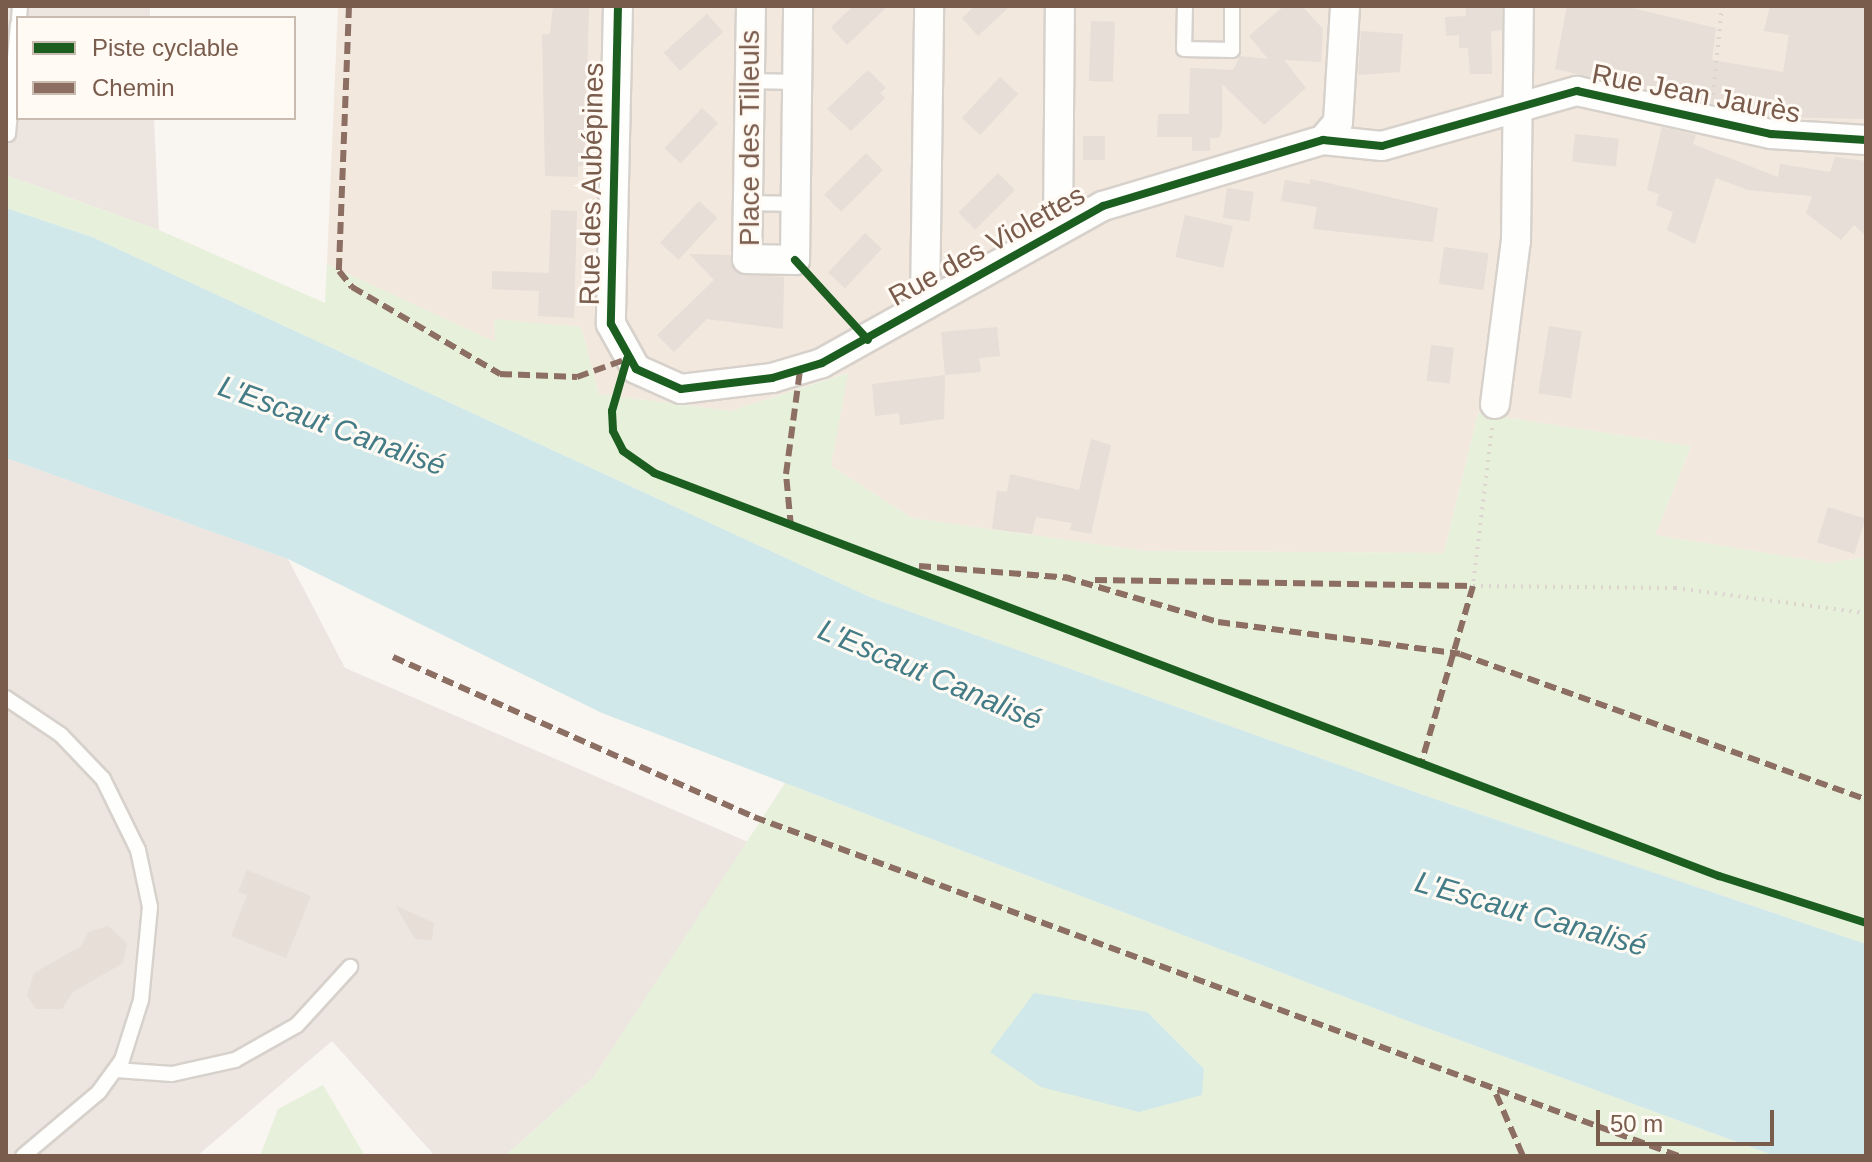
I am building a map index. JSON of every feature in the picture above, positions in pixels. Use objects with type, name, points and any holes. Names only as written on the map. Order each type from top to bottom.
[{"type":"street","name":"Rue des Aubépines","points":[[618,6],[611,316],[627,359]]},
{"type":"street","name":"Place des Tilleuls","points":[[751,6],[747,259],[795,260],[798,6]]},
{"type":"street","points":[[925,305],[929,6]]},
{"type":"street","points":[[1058,228],[1060,6]]},
{"type":"street","points":[[1323,140],[1338,122],[1345,6]]},
{"type":"street","points":[[1495,404],[1515,260],[1519,6]]},
{"type":"street","name":"Rue Jean Jaurès","points":[[1519,104],[1577,91],[1792,137],[1866,140]]},
{"type":"street","name":"Rue des Violettes","points":[[627,359],[647,377],[681,389],[772,378],[837,357],[1058,228],[1139,193],[1323,140],[1382,146],[1519,104]]},
{"type":"lane","points":[[1185,6],[1184,49],[1232,50],[1232,6]]},
{"type":"lane","points":[[8,134],[16,46]]},
{"type":"lane","points":[[750,81],[797,82]]},
{"type":"lane","points":[[748,203],[796,204]]},
{"type":"lane","points":[[6,698],[61,735],[92,765],[123,811],[138,850],[150,907],[147,958],[133,1033],[116,1070],[23,1156]]},
{"type":"lane","points":[[116,1070],[172,1074],[235,1060],[297,1025],[350,967]]},
{"type":"path","points":[[1710,121],[1722,6]]},
{"type":"path","points":[[1495,404],[1473,586],[1675,588],[1866,613]]},
{"type":"shaded area","points":[[6,6],[150,6],[150,16],[16,16],[16,120],[154,120],[159,230],[6,175]]},
{"type":"shaded area","points":[[338,6],[1866,6],[1866,557],[1828,563],[1655,535],[1691,446],[1478,413],[1444,553],[1143,551],[912,518],[831,466],[847,373],[731,411],[599,394],[581,327],[494,320],[496,343],[327,264]]},
{"type":"shaded area","points":[[6,458],[288,559],[345,668],[748,842],[594,1077],[505,1156],[435,1156],[332,1041],[197,1156],[6,1156]]},
{"type":"green space","points":[[6,175],[159,230],[325,303],[327,264],[495,342],[494,319],[581,327],[599,394],[731,411],[848,373],[831,466],[912,518],[1143,551],[1444,553],[1478,413],[1691,446],[1655,535],[1828,563],[1866,557],[1866,944],[1429,797],[872,598],[92,237],[6,208]]},
{"type":"green space","points":[[785,783],[1413,1023],[1775,1156],[505,1156],[594,1077]]},
{"type":"green space","points":[[323,1085],[365,1156],[260,1156],[278,1109]]},
{"type":"water","name":"L'Escaut Canalisé","points":[[6,208],[92,237],[872,598],[1429,797],[1866,944],[1866,1156],[1775,1156],[1413,1023],[602,713],[288,559],[6,458]]},
{"type":"water","points":[[1034,993],[1147,1012],[1204,1069],[1202,1095],[1139,1112],[1041,1087],[990,1052]]},
{"type":"building","points":[[553,6],[589,6],[584,166],[578,166],[578,177],[545,176],[542,34],[550,34]]},
{"type":"building","points":[[853,6],[888,6],[847,45],[831,27]]},
{"type":"building","points":[[975,6],[1010,6],[978,36],[962,18]]},
{"type":"building","points":[[1284,6],[1302,6],[1323,29],[1321,62],[1284,60],[1306,88],[1264,125],[1222,84],[1222,129],[1219,138],[1210,138],[1210,151],[1192,151],[1192,137],[1157,137],[1158,114],[1189,114],[1190,68],[1233,70],[1240,56],[1268,59],[1249,36]]},
{"type":"building","points":[[1466,6],[1502,6],[1502,30],[1491,31],[1492,74],[1470,74],[1468,48],[1459,48],[1459,35],[1446,36],[1445,17],[1466,16]]},
{"type":"building","points":[[1567,6],[1624,6],[1716,28],[1712,60],[1783,72],[1789,35],[1764,31],[1770,6],[1866,6],[1866,119],[1773,117],[1555,69]]},
{"type":"building","points":[[707,14],[723,32],[680,71],[664,53]]},
{"type":"building","points":[[1091,21],[1115,22],[1113,82],[1089,81]]},
{"type":"building","points":[[1361,31],[1403,34],[1400,72],[1358,75]]},
{"type":"building","points":[[868,70],[886,88],[880,93],[885,98],[851,131],[827,109]]},
{"type":"building","points":[[1000,77],[1018,94],[980,135],[962,118]]},
{"type":"building","points":[[702,108],[718,123],[681,163],[664,148]]},
{"type":"building","points":[[1662,127],[1696,135],[1693,144],[1778,177],[1780,164],[1830,172],[1835,157],[1866,161],[1866,236],[1854,225],[1841,240],[1806,213],[1812,196],[1748,190],[1716,178],[1695,244],[1667,230],[1673,212],[1656,205],[1659,194],[1647,190]]},
{"type":"building","points":[[1575,134],[1619,139],[1616,166],[1572,162]]},
{"type":"building","points":[[1083,136],[1105,136],[1105,160],[1083,160]]},
{"type":"building","points":[[866,153],[883,170],[841,212],[824,195]]},
{"type":"building","points":[[998,173],[1015,190],[975,230],[958,213]]},
{"type":"building","points":[[1310,179],[1438,208],[1433,242],[1313,229],[1317,207],[1281,201],[1285,180],[1310,184]]},
{"type":"building","points":[[1227,188],[1254,192],[1250,221],[1223,218]]},
{"type":"building","points":[[699,201],[717,218],[678,260],[660,243]]},
{"type":"building","points":[[551,210],[577,211],[574,318],[538,316],[539,291],[492,289],[492,271],[549,273]]},
{"type":"building","points":[[1185,215],[1233,226],[1223,268],[1175,257]]},
{"type":"building","points":[[865,233],[882,249],[845,288],[828,272]]},
{"type":"building","points":[[1444,247],[1489,253],[1483,290],[1439,284]]},
{"type":"building","points":[[689,254],[730,255],[739,274],[784,277],[783,329],[707,319],[674,352],[657,335],[714,280]]},
{"type":"building","points":[[1549,326],[1582,331],[1571,398],[1538,393]]},
{"type":"building","points":[[997,327],[1000,356],[979,358],[981,372],[945,375],[941,332]]},
{"type":"building","points":[[1431,345],[1454,348],[1449,384],[1427,381]]},
{"type":"building","points":[[945,375],[944,419],[900,425],[899,413],[875,416],[872,384]]},
{"type":"building","points":[[1091,439],[1111,445],[1091,534],[1070,530],[1072,523],[1036,517],[1032,534],[992,529],[997,491],[1007,492],[1010,474],[1079,490]]},
{"type":"building","points":[[1828,507],[1865,518],[1854,554],[1817,542]]},
{"type":"building","points":[[247,870],[311,896],[286,958],[231,936],[247,895],[238,892]]},
{"type":"building","points":[[395,905],[434,923],[432,940],[415,939]]},
{"type":"building","points":[[108,926],[127,943],[123,963],[73,992],[62,1009],[36,1009],[27,995],[34,973],[81,946],[88,932]]},
{"type":"marked path","points":[[349,6],[339,271],[352,287],[500,374],[577,377],[627,359]]},
{"type":"marked path","points":[[791,527],[786,474],[800,371]]},
{"type":"marked path","points":[[919,566],[1071,578]]},
{"type":"marked path","points":[[1064,577],[1218,622],[1460,654],[1866,799]]},
{"type":"marked path","points":[[1095,580],[1473,586],[1421,764]]},
{"type":"marked path","points":[[393,657],[754,817],[1679,1156]]},
{"type":"marked path","points":[[1496,1094],[1523,1156]]},
{"type":"cycle path","points":[[618,6],[611,324],[636,369],[681,389],[772,378],[822,363],[1103,206],[1323,140],[1382,146],[1577,91],[1771,134],[1866,140]]},
{"type":"cycle path","points":[[795,260],[868,340]]},
{"type":"cycle path","points":[[627,359],[612,411],[613,431],[623,451],[654,473],[1719,876],[1866,923]]}]
